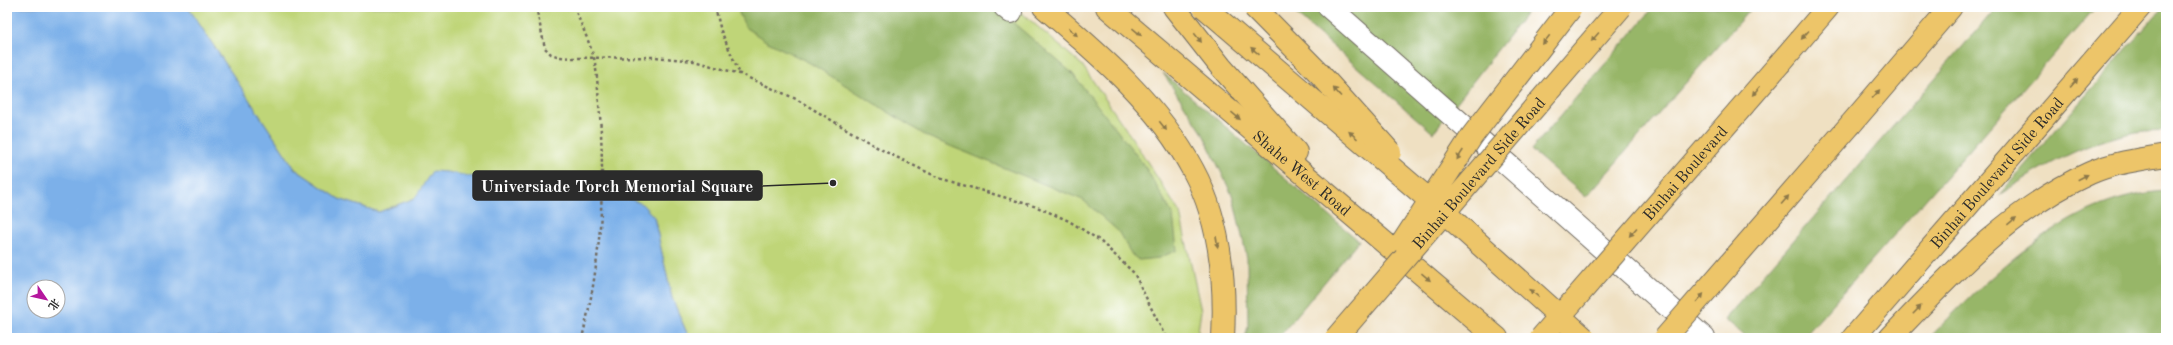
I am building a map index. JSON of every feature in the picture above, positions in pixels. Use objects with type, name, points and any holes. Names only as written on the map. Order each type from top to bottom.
[{"type":"main road","points":[[1044,7],[1116,72],[1145,103],[1171,136],[1193,170],[1207,202],[1216,234],[1222,272],[1225,310],[1223,338]]},
{"type":"main road","name":"Shahe West Road","points":[[1107,7],[1497,338]]},
{"type":"main road","points":[[1174,7],[1221,68],[1278,133],[1385,243]]},
{"type":"main road","points":[[1204,7],[1447,215],[1584,338]]},
{"type":"main road","points":[[1254,7],[1320,73],[1447,215]]},
{"type":"main road","name":"Binhai Boulevard Side Road","points":[[1339,334],[1621,7]]},
{"type":"main road","name":"Binhai Boulevard","points":[[1541,338],[1828,7]]},
{"type":"main road","points":[[1665,338],[1951,7]]},
{"type":"main road","name":"Binhai Boulevard Side Road","points":[[1853,338],[2140,7]]},
{"type":"main road","points":[[1339,334],[1375,285],[1472,136],[1571,8]]},
{"type":"main road","points":[[1890,338],[1975,253],[2013,220],[2048,194],[2091,173],[2136,159],[2166,155]]},
{"type":"lane","points":[[1329,7],[1704,338]]},
{"type":"path","points":[[536,7],[546,48],[551,54],[560,57],[655,57],[694,61],[740,74],[796,99],[880,149],[939,178],[1036,207],[1069,221],[1099,240],[1134,273],[1166,338]]},
{"type":"path","points":[[574,7],[594,58],[602,155],[602,215],[593,287],[582,338]]},
{"type":"path","points":[[715,7],[720,31],[740,74]]},
{"type":"green space","points":[[188,7],[1015,7],[1082,65],[1132,138],[1180,213],[1201,311],[1197,338],[689,338],[672,298],[654,217],[623,196],[561,193],[415,198],[379,212],[339,199],[295,169]]},
{"type":"green space","points":[[739,7],[995,7],[1072,73],[1144,165],[1173,215],[1177,250],[1159,258],[1139,260],[1132,255],[1118,231],[1083,200],[928,137],[810,63],[766,41],[746,28],[739,13]]},
{"type":"green space","points":[[1288,7],[1531,7],[1433,133]]},
{"type":"green space","points":[[1654,7],[1752,7],[1586,197],[1531,150]]},
{"type":"green space","points":[[1997,7],[2096,7],[1803,338],[1747,338],[1725,319]]},
{"type":"green space","points":[[2163,7],[2166,7],[2166,130],[2136,132],[2096,143],[2046,166],[1999,195]]},
{"type":"green space","points":[[1163,73],[1359,241],[1278,338],[1245,338],[1248,326],[1247,258],[1233,197],[1202,132]]},
{"type":"green space","points":[[2166,191],[2166,338],[1929,338],[2007,264],[2035,242],[2065,223],[2097,207],[2130,196]]},
{"type":"water","points":[[7,7],[188,7],[295,169],[339,199],[379,212],[415,198],[432,171],[447,172],[561,193],[623,196],[642,204],[654,217],[672,298],[689,338],[7,338]]},
{"type":"place","name":"Universiade Torch Memorial Square","points":[[833,183]]}]
